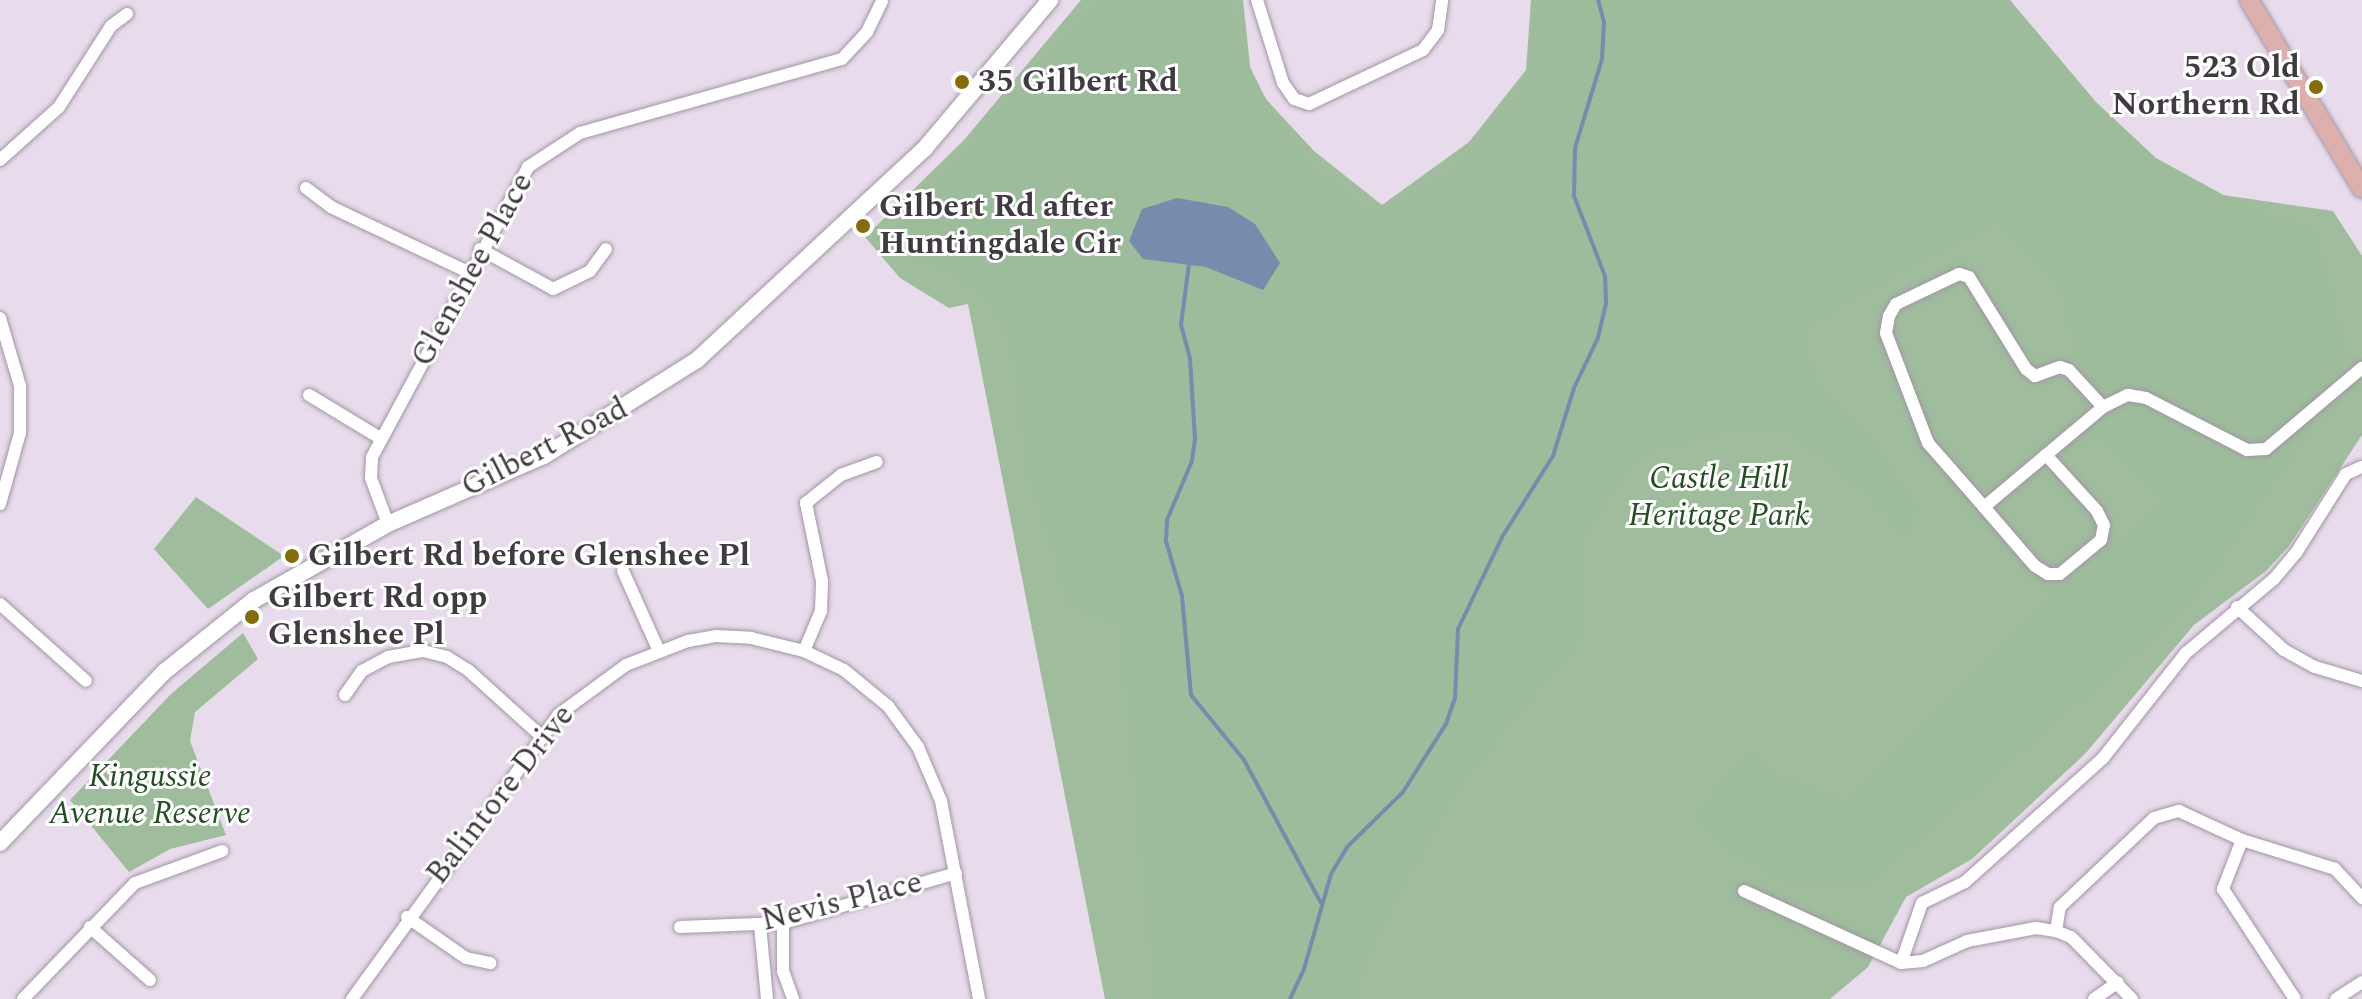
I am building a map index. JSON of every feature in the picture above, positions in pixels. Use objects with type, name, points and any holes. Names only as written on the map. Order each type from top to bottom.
[{"type":"main road","name":"Gilbert Road","points":[[0,843],[127,708],[210,633],[276,586],[388,524],[544,456],[697,360],[925,148],[1050,0]]},
{"type":"main road","points":[[2249,0],[2362,189]]},
{"type":"street","points":[[1257,0],[1283,83],[1294,99],[1309,104],[1423,50],[1438,30],[1442,0]]},
{"type":"street","name":"Glenshee Place","points":[[388,524],[371,478],[380,438],[519,178],[553,146],[580,133],[842,59],[867,32],[882,1]]},
{"type":"street","points":[[0,160],[59,107],[111,26],[127,14]]},
{"type":"street","points":[[306,188],[331,207],[468,272]]},
{"type":"street","points":[[480,249],[553,289],[590,271],[606,249]]},
{"type":"street","points":[[2046,455],[2097,511],[2104,525],[2101,540],[2060,574],[2048,574],[2035,566],[1928,443],[1886,333],[1896,304],[1959,274],[1969,277],[2026,369],[2035,376],[2060,367],[2069,370],[2103,407]]},
{"type":"street","points":[[0,318],[20,386],[20,433],[0,504]]},
{"type":"street","points":[[1984,507],[2103,407],[2128,395],[2146,398],[2247,450],[2266,449],[2362,368]]},
{"type":"street","points":[[309,395],[380,438]]},
{"type":"street","points":[[804,651],[821,611],[822,581],[806,503],[841,475],[877,462]]},
{"type":"street","points":[[1901,963],[1922,903],[1965,882],[2103,758],[2186,653],[2281,570],[2346,474],[2362,467]]},
{"type":"street","points":[[623,571],[659,651]]},
{"type":"street","points":[[0,604],[86,681]]},
{"type":"street","points":[[2237,607],[2284,650],[2315,667],[2362,681]]},
{"type":"street","name":"Balintore Drive","points":[[352,999],[407,917],[540,735],[601,679],[659,651],[716,636],[751,638],[804,651],[844,670],[888,706],[918,747],[941,801],[979,999]]},
{"type":"street","points":[[345,695],[362,671],[388,657],[423,651],[447,657],[468,670],[540,735]]},
{"type":"street","points":[[2056,931],[2060,907],[2164,813],[2191,814],[2242,840],[2335,869],[2362,898]]},
{"type":"street","points":[[2242,840],[2223,889],[2295,999]]},
{"type":"street","points":[[23,999],[90,927],[150,874],[222,851]]},
{"type":"street","name":"Nevis Place","points":[[680,927],[783,923],[956,873]]},
{"type":"street","points":[[1744,891],[1901,963],[1923,961],[1967,941],[2036,928],[2056,931],[2071,937],[2132,999]]},
{"type":"street","points":[[407,917],[466,958],[490,963]]},
{"type":"street","points":[[783,923],[783,971],[793,999]]},
{"type":"street","points":[[760,925],[767,999]]},
{"type":"street","points":[[90,927],[150,980]]},
{"type":"street","points":[[2094,999],[2118,982]]},
{"type":"street","points":[[2336,999],[2362,982]]},
{"type":"green space","name":"Castle Hill Heritage Park","points":[[1081,0],[1243,0],[1252,84],[1314,151],[1382,205],[1469,142],[1526,70],[1531,0],[1995,0],[2161,186],[2333,211],[2362,256],[2362,435],[2289,546],[2266,571],[2194,625],[2085,754],[1972,859],[1906,897],[1868,967],[1830,999],[1105,999],[968,304],[949,308],[900,278],[865,237],[964,140]]},
{"type":"green space","name":"Castle Hill Heritage Park","points":[[1100,0],[1229,0],[1238,43],[1276,119],[1312,166],[1374,216],[1451,174],[1525,88],[1537,0],[2010,0],[2096,102],[2156,158],[2251,210],[2314,229],[2346,355],[2308,434],[2183,612],[1865,885],[1788,882],[1726,849],[1697,820],[1724,776],[1754,750],[1773,774],[1848,802],[2014,631],[2163,503],[2083,416],[2076,342],[2059,282],[1998,220],[1842,304],[1800,334],[1819,387],[1877,448],[1916,507],[1905,534],[1863,491],[1784,426],[1738,427],[1640,454],[1585,532],[1585,634],[1462,781],[1379,928],[1352,999],[1156,999],[1121,624],[1070,604],[1027,467],[1014,355],[990,298],[938,266],[883,244]]},
{"type":"green space","points":[[196,497],[284,556],[208,609],[154,549]]},
{"type":"green space","name":"Kingussie Avenue Reserve","points":[[243,633],[258,659],[195,712],[190,741],[226,835],[170,849],[129,872],[70,800],[171,694]]},
{"type":"water","points":[[1177,198],[1228,207],[1255,224],[1280,263],[1263,290],[1206,267],[1143,259],[1129,241],[1142,209]]},
{"type":"waterway","points":[[1290,999],[1304,969],[1331,874],[1347,847],[1403,792],[1446,724],[1455,698],[1458,629],[1502,537],[1553,456],[1574,388],[1598,338],[1606,303],[1605,276],[1574,196],[1575,148],[1602,59],[1604,22],[1598,0]]},
{"type":"waterway","points":[[1189,264],[1181,325],[1190,359],[1195,439],[1192,461],[1167,520],[1166,541],[1182,596],[1191,695],[1244,760],[1321,903]]},
{"type":"place","name":"35 Gilbert Rd","points":[[962,82]]},
{"type":"place","name":"523 Old Northern Rd","points":[[2316,87]]},
{"type":"place","name":"Gilbert Rd after Huntingdale Cir","points":[[863,226]]},
{"type":"place","name":"Gilbert Rd before Glenshee Pl","points":[[292,556]]},
{"type":"place","name":"Gilbert Rd opp Glenshee Pl","points":[[252,617]]}]
